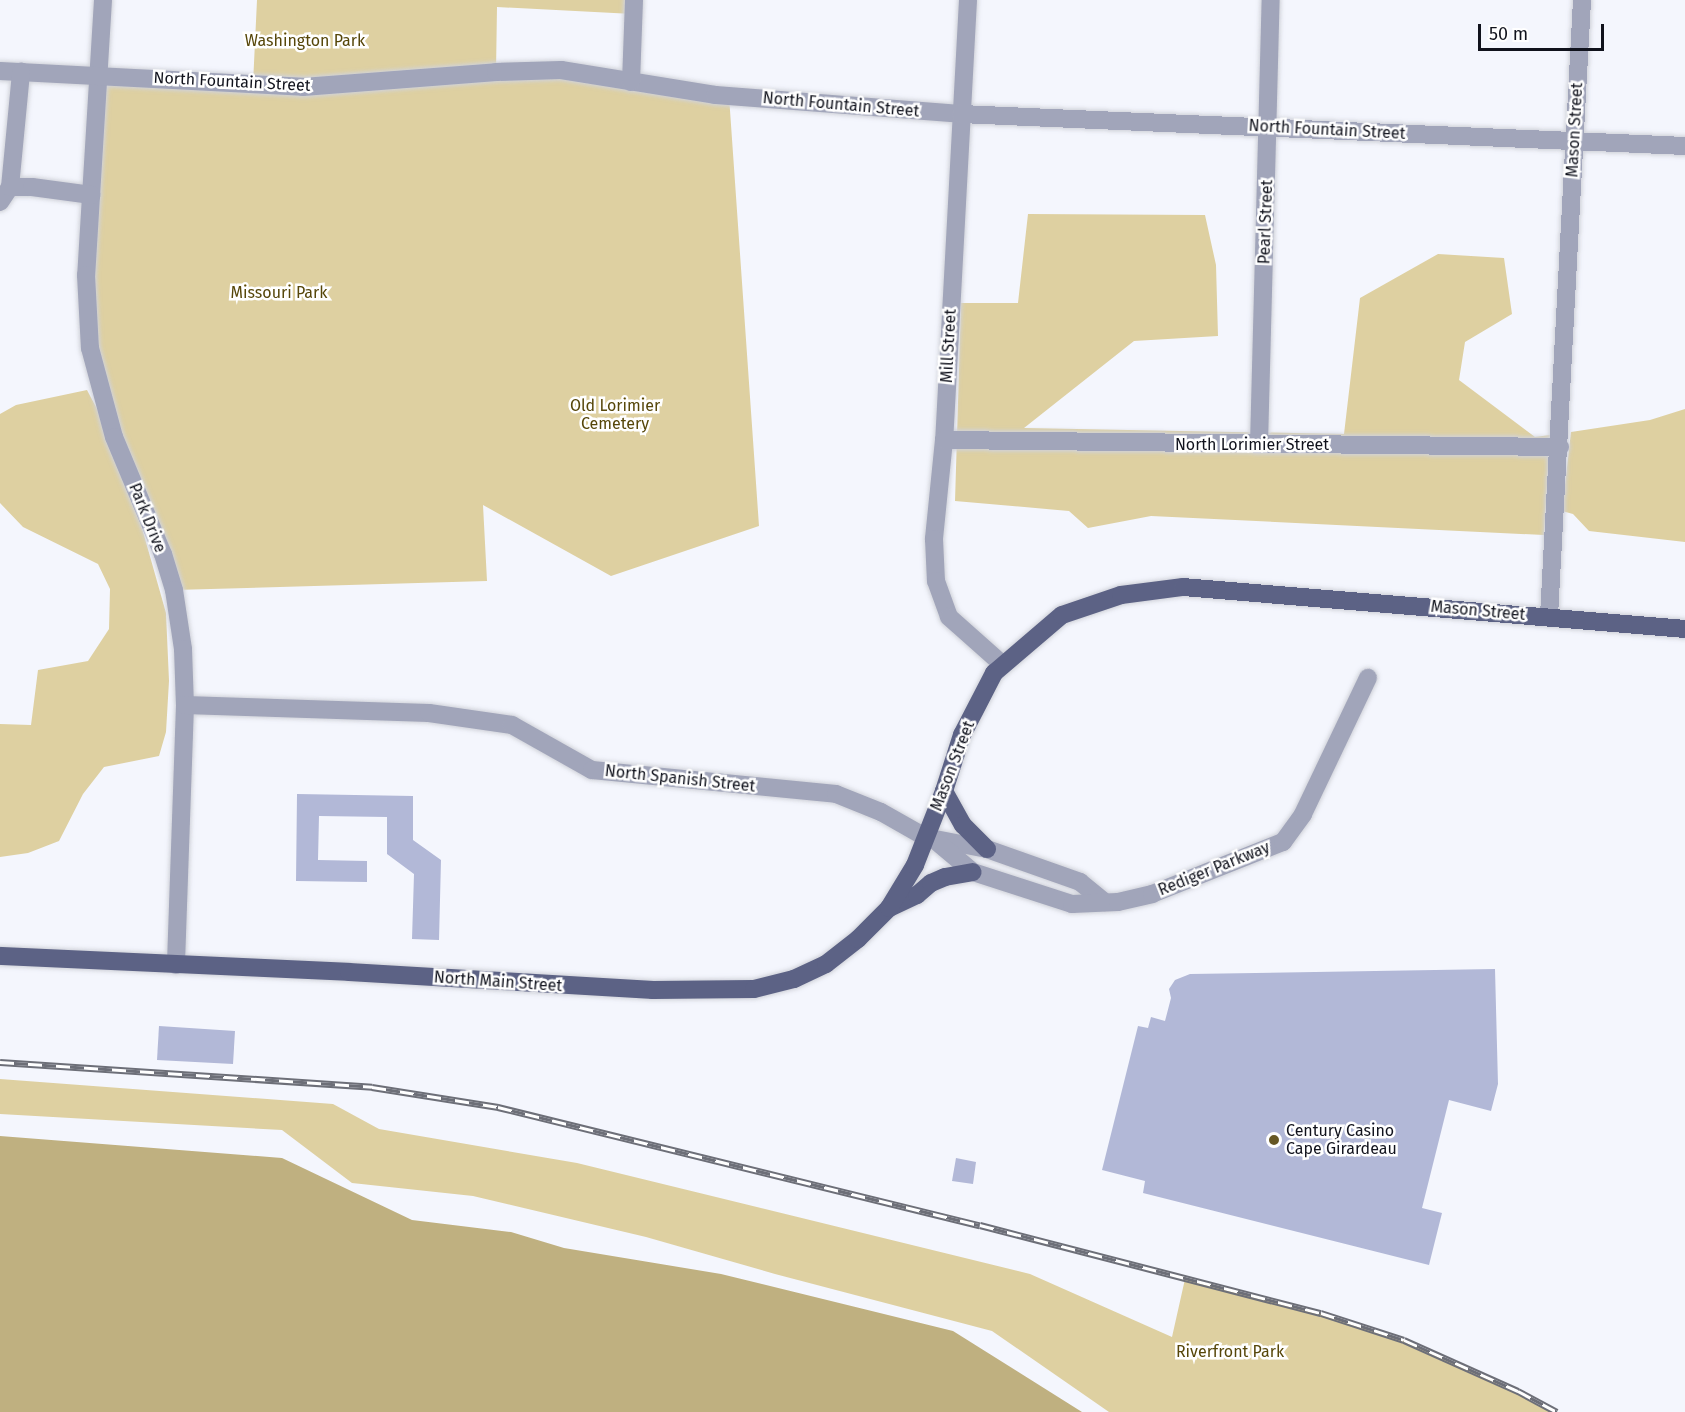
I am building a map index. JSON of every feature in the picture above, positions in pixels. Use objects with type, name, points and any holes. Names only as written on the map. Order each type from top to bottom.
[{"type":"main road","name":"Mason Street","points":[[931,839],[962,735],[994,673],[1062,615],[1121,595],[1183,587],[1549,616]]},
{"type":"main road","points":[[1549,616],[1685,629]]},
{"type":"main road","points":[[945,791],[963,825],[987,849]]},
{"type":"main road","name":"North Main Street","points":[[0,956],[349,972],[653,990],[746,990],[786,982],[826,964],[858,939],[889,908],[931,839]]},
{"type":"main road","points":[[889,908],[945,877],[973,872]]},
{"type":"street","name":"Park Drive","points":[[103,0],[86,275],[90,348],[114,437],[163,554],[174,590],[183,649],[184,705],[176,965]]},
{"type":"street","points":[[631,82],[634,0]]},
{"type":"street","name":"Mill Street","points":[[968,0],[945,440],[934,539],[936,581],[949,617],[1003,666]]},
{"type":"street","name":"Pearl Street","points":[[1259,444],[1271,0]]},
{"type":"street","name":"Mason Street","points":[[1549,616],[1560,447],[1582,0]]},
{"type":"street","name":"North Fountain Street","points":[[0,71],[303,87],[496,72],[561,70],[715,95],[962,114],[1268,126],[1574,143],[1685,146]]},
{"type":"street","points":[[21,72],[5,195],[32,187],[92,195]]},
{"type":"street","name":"North Lorimier Street","points":[[945,440],[1560,447]]},
{"type":"street","name":"Rediger Parkway","points":[[931,839],[973,872],[1072,904],[1135,899],[1152,894],[1283,842],[1303,814],[1368,678]]},
{"type":"street","name":"North Spanish Street","points":[[184,705],[429,713],[512,725],[592,770],[836,794],[881,812],[931,839]]},
{"type":"street","points":[[931,839],[987,849],[1080,882],[1105,902]]},
{"type":"green space","points":[[257,0],[634,0],[633,14],[497,7],[496,72],[561,70],[729,96],[759,526],[611,576],[483,505],[487,581],[174,590],[90,348],[100,75],[253,84]]},
{"type":"green space","points":[[1028,214],[1205,215],[1216,265],[1218,336],[1134,341],[1024,428],[1344,434],[1360,298],[1438,254],[1504,258],[1512,314],[1465,342],[1459,380],[1535,437],[1550,435],[1544,535],[1151,516],[1088,528],[1069,511],[955,501],[961,303],[1018,303]]},
{"type":"green space","points":[[87,390],[104,422],[140,521],[166,613],[169,681],[166,732],[159,756],[104,767],[83,794],[59,841],[28,853],[0,857],[0,724],[31,725],[38,670],[88,661],[109,629],[110,589],[98,564],[23,527],[0,503],[0,414],[16,405]]},
{"type":"green space","points":[[1685,409],[1685,542],[1589,531],[1573,514],[1562,511],[1571,432],[1650,420]]},
{"type":"green space","name":"Riverfront Park","points":[[0,1079],[333,1104],[379,1129],[577,1163],[1030,1274],[1172,1337],[1185,1279],[1203,1282],[1321,1313],[1404,1340],[1471,1370],[1552,1412],[1109,1412],[992,1331],[775,1274],[646,1237],[473,1196],[352,1183],[282,1130],[0,1114]]},
{"type":"shaded area","points":[[0,1136],[282,1158],[412,1220],[511,1232],[564,1248],[721,1274],[953,1331],[1082,1412],[0,1412]]},
{"type":"building","points":[[297,794],[413,796],[413,840],[441,860],[439,940],[412,939],[414,874],[387,854],[387,817],[319,816],[318,860],[367,861],[367,882],[296,881]]},
{"type":"building","name":"Century Casino Cape Girardeau","points":[[1495,969],[1498,1084],[1491,1111],[1449,1100],[1422,1208],[1442,1213],[1429,1265],[1143,1193],[1145,1181],[1102,1170],[1138,1026],[1148,1028],[1151,1017],[1165,1021],[1171,998],[1169,989],[1175,980],[1190,974]]},
{"type":"building","points":[[159,1026],[235,1031],[233,1064],[157,1060]]},
{"type":"building","points":[[956,1158],[976,1162],[973,1184],[952,1181]]},
{"type":"railway","points":[[0,1062],[372,1087],[498,1107],[980,1225],[1321,1313],[1404,1340],[1518,1391],[1557,1412]]},
{"type":"place","name":"Century Casino Cape Girardeau","points":[[1274,1140]]},
{"type":"park label","name":"Washington Park","points":[[305,41]]},
{"type":"park label","name":"Missouri Park","points":[[279,293]]},
{"type":"park label","name":"Old Lorimier Cemetery","points":[[615,415]]}]
